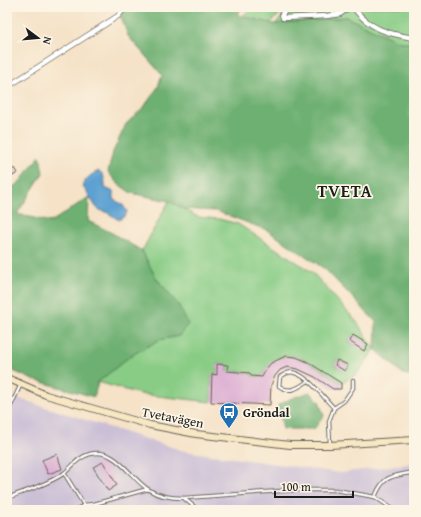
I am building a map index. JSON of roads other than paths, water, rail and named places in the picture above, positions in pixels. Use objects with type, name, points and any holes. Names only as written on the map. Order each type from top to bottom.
[{"type":"main road","name":"Tvetavägen","points":[[7,378],[46,395],[170,430],[290,445],[330,445],[414,440]]},
{"type":"street","points":[[7,87],[118,16],[126,7]]},
{"type":"street","points":[[290,7],[282,14],[283,18],[340,14],[352,7],[372,26],[388,33],[414,38]]},
{"type":"lane","points":[[308,381],[296,389],[284,389],[279,386],[280,376],[287,372],[296,373],[308,381],[334,408]]},
{"type":"lane","points":[[330,445],[329,421],[334,408],[344,401],[353,388],[353,380]]},
{"type":"lane","points":[[7,414],[21,384]]},
{"type":"lane","points":[[7,498],[38,487],[64,473],[76,460],[90,454],[102,453],[111,456],[148,489],[161,495],[184,498],[295,490],[336,490],[375,497],[394,510]]},
{"type":"lane","points":[[375,497],[380,486],[386,479],[414,472]]},
{"type":"lane","points":[[64,473],[84,505]]},
{"type":"lane","points":[[76,510],[84,505],[94,504],[148,489]]},
{"type":"lane","points":[[184,498],[198,510]]},
{"type":"water","points":[[99,171],[104,176],[105,188],[114,192],[114,200],[122,204],[127,211],[126,215],[119,220],[96,207],[83,186],[89,177]]},
{"type":"place","name":"Gröndal","points":[[229,429]]},
{"type":"district","name":"TVETA","points":[[345,191]]}]
